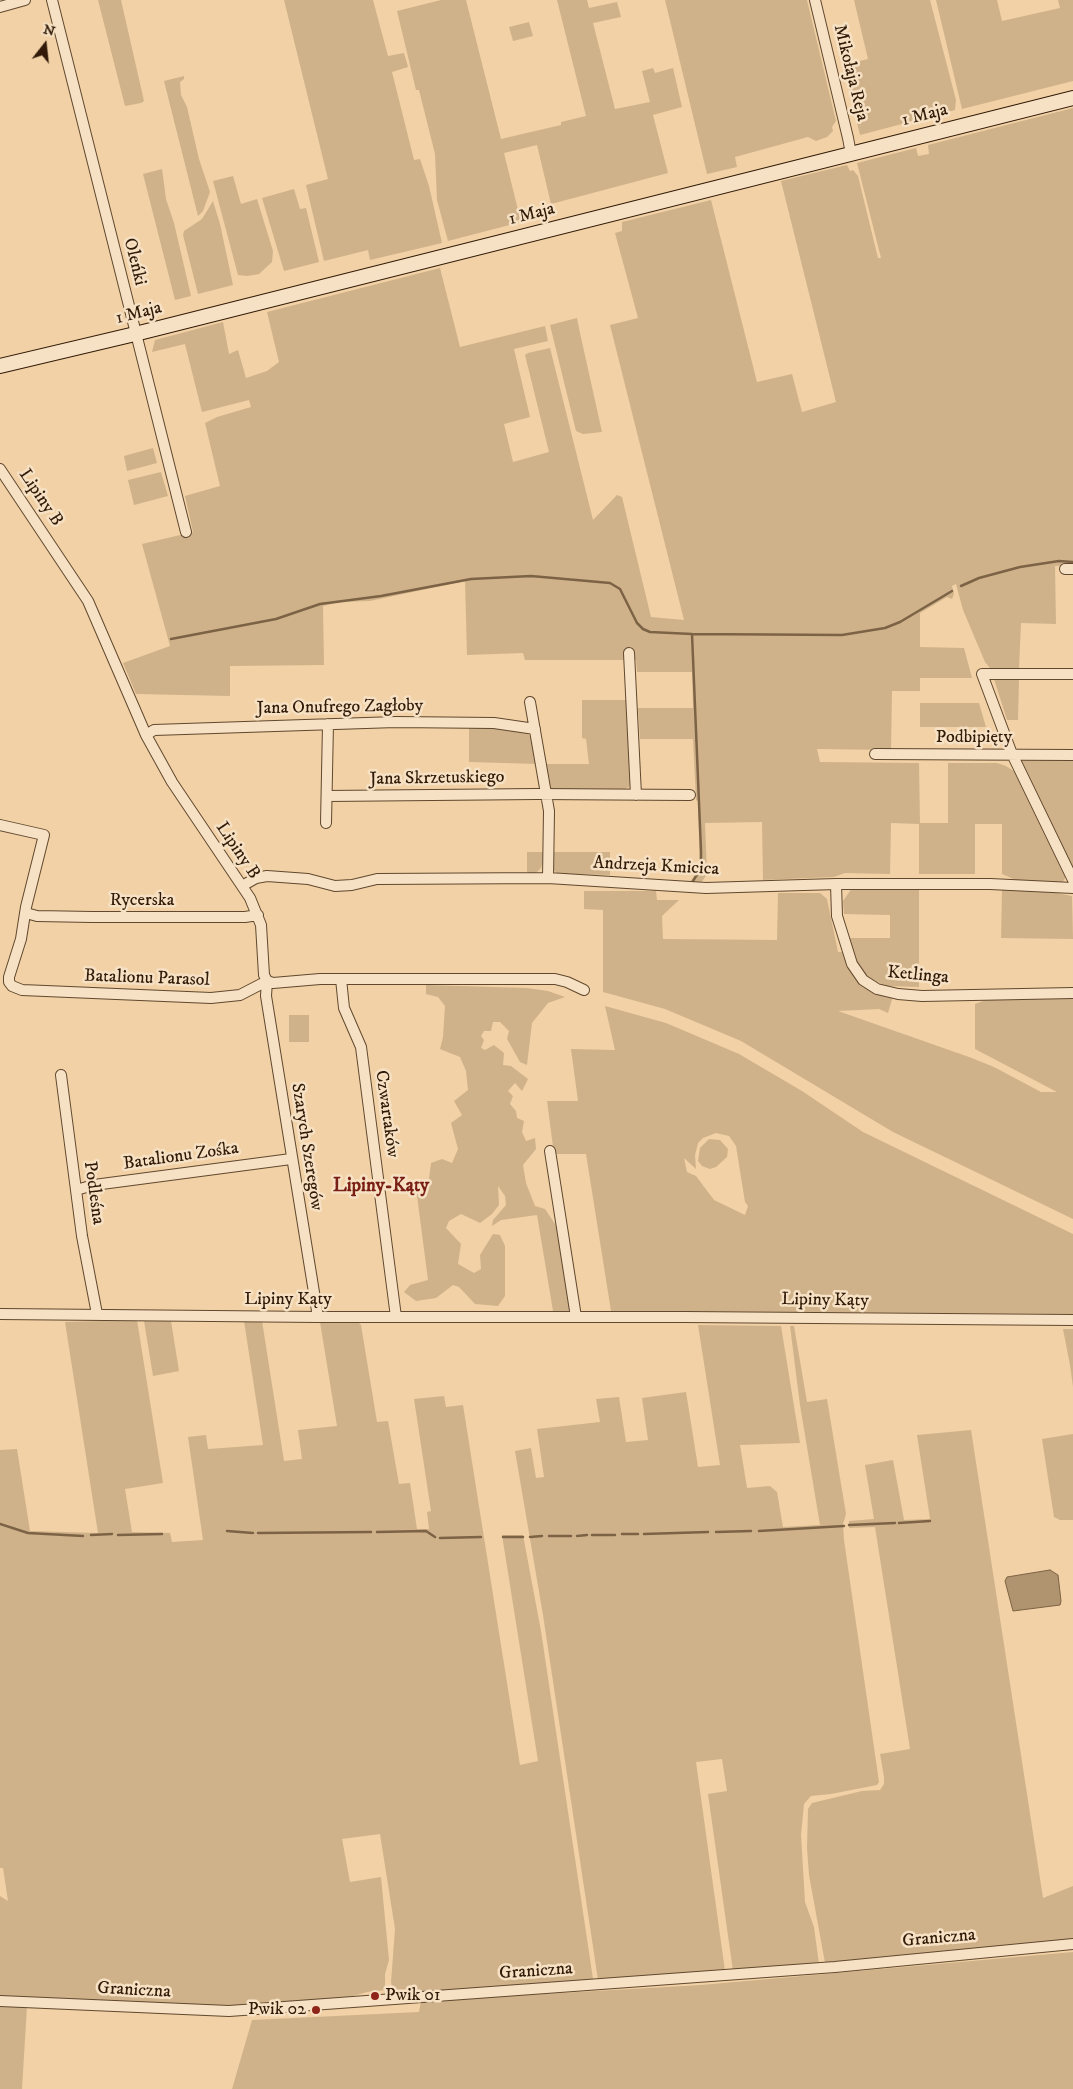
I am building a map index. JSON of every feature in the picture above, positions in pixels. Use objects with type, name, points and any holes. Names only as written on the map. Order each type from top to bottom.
[{"type":"main road","name":"1 Maja","points":[[0,366],[136,334],[1073,98]]},
{"type":"street","points":[[0,6],[25,0]]},
{"type":"street","name":"Oleńki","points":[[52,0],[186,532]]},
{"type":"street","name":"Mikołaja Reja","points":[[815,0],[851,154]]},
{"type":"street","name":"Lipiny B","points":[[0,469],[88,601],[146,735],[172,782],[242,886],[258,914],[262,933],[264,976],[267,982]]},
{"type":"street","points":[[629,653],[636,795]]},
{"type":"street","points":[[1073,674],[982,674],[1012,754],[1073,880]]},
{"type":"street","points":[[530,702],[547,794],[550,836],[548,878]]},
{"type":"street","name":"Jana Onufrego Zagłoby","points":[[146,735],[154,730],[396,722],[469,722],[536,728]]},
{"type":"street","points":[[326,823],[328,724]]},
{"type":"street","name":"Podbipięty","points":[[876,754],[1073,755]]},
{"type":"street","name":"Jana Skrzetuskiego","points":[[327,796],[690,795]]},
{"type":"street","points":[[0,825],[44,836],[26,913]]},
{"type":"street","name":"Andrzeja Kmicica","points":[[242,886],[256,878],[267,876],[308,879],[335,886],[352,885],[378,879],[548,878],[706,888],[836,884],[990,884],[1073,888]]},
{"type":"street","name":"Ketlinga","points":[[836,884],[837,916],[852,964],[863,980],[877,989],[898,994],[922,996],[1073,993]]},
{"type":"street","name":"Rycerska","points":[[26,913],[37,916],[92,917],[245,917],[258,914]]},
{"type":"street","name":"Batalionu Parasol","points":[[26,913],[21,939],[9,977],[9,982],[12,986],[22,990],[211,998],[240,995],[267,982]]},
{"type":"street","points":[[267,982],[341,979],[555,979],[584,990]]},
{"type":"street","name":"Czwartaków","points":[[341,979],[344,1008],[360,1047],[396,1317]]},
{"type":"street","name":"Szarych Szeregów","points":[[267,982],[266,996],[318,1317]]},
{"type":"street","name":"Podleśna","points":[[62,1075],[76,1190],[98,1314]]},
{"type":"street","points":[[550,1151],[576,1317]]},
{"type":"street","name":"Batalionu Zośka","points":[[76,1190],[94,1185],[291,1159]]},
{"type":"street","name":"Lipiny Kąty","points":[[0,1314],[1073,1320]]},
{"type":"street","name":"Graniczna","points":[[0,2001],[229,2011],[828,1967],[1073,1944]]},
{"type":"shaded area","points":[[98,0],[121,0],[144,101],[141,103],[125,106]]},
{"type":"shaded area","points":[[284,0],[373,0],[388,56],[404,53],[408,67],[392,72],[414,160],[420,159],[429,186],[442,243],[370,260],[368,250],[324,261],[306,185],[328,179]]},
{"type":"shaded area","points":[[441,0],[466,0],[501,139],[561,125],[561,122],[586,116],[557,0],[587,0],[589,8],[617,2],[621,17],[593,23],[615,109],[650,102],[642,71],[653,68],[655,73],[673,68],[682,107],[653,115],[668,173],[551,204],[537,145],[504,153],[521,222],[448,241],[437,200],[435,154],[419,90],[416,90],[397,11]]},
{"type":"shaded area","points":[[665,0],[807,0],[836,121],[832,127],[833,131],[827,137],[816,141],[808,137],[735,157],[737,167],[707,174]]},
{"type":"shaded area","points":[[854,0],[930,0],[956,100],[955,110],[860,135],[843,65],[868,59]]},
{"type":"shaded area","points":[[936,0],[997,0],[1002,21],[1060,8],[1058,0],[1073,0],[1073,81],[962,109]]},
{"type":"shaded area","points":[[529,22],[533,36],[513,41],[509,27]]},
{"type":"shaded area","points":[[184,76],[184,79],[180,82],[181,95],[187,107],[199,159],[210,192],[203,211],[198,216],[164,81]]},
{"type":"shaded area","points":[[1073,108],[1073,565],[1055,566],[1056,624],[1021,623],[1019,668],[990,668],[985,662],[963,610],[956,584],[952,586],[954,594],[952,599],[947,597],[920,613],[920,647],[964,648],[972,678],[920,678],[920,691],[892,691],[891,750],[817,749],[820,762],[919,763],[920,823],[948,823],[948,763],[997,763],[1006,766],[1018,774],[1066,876],[1062,884],[1018,881],[1002,874],[1002,824],[975,824],[975,874],[919,874],[919,824],[891,823],[890,874],[845,873],[834,877],[763,880],[762,822],[705,823],[707,874],[701,883],[690,882],[700,868],[698,801],[696,800],[693,739],[640,739],[638,708],[693,708],[692,672],[637,672],[636,660],[525,660],[523,653],[467,655],[465,581],[370,601],[340,602],[323,606],[324,665],[230,666],[230,696],[136,694],[123,663],[170,646],[142,544],[193,532],[185,496],[220,486],[205,423],[217,417],[251,407],[249,400],[202,412],[185,344],[152,352],[155,340],[223,322],[229,354],[238,350],[246,378],[267,371],[279,362],[267,312],[440,268],[460,347],[545,326],[548,341],[514,349],[530,417],[504,424],[513,462],[549,452],[525,355],[550,348],[593,520],[617,495],[622,497],[651,617],[684,620],[610,325],[638,318],[615,233],[622,231],[622,222],[711,200],[757,382],[792,374],[802,412],[836,402],[781,181],[847,165],[850,171],[853,170],[858,176],[878,258],[881,258],[857,163],[916,148],[918,156],[929,154],[928,145]]},
{"type":"shaded area","points":[[162,169],[166,199],[174,223],[191,296],[175,300],[143,174]]},
{"type":"shaded area","points":[[233,176],[241,204],[257,199],[273,251],[272,262],[259,274],[238,275],[213,181]]},
{"type":"shaded area","points":[[294,189],[300,209],[306,208],[319,262],[284,271],[262,198]]},
{"type":"shaded area","points":[[213,201],[233,285],[198,294],[183,235],[184,231],[202,219]]},
{"type":"shaded area","points":[[577,318],[602,432],[583,434],[576,431],[550,325]]},
{"type":"shaded area","points":[[153,448],[157,463],[127,471],[124,456]]},
{"type":"shaded area","points":[[161,472],[168,496],[134,505],[128,480]]},
{"type":"shaded area","points":[[994,679],[1019,679],[1018,720],[1007,720]]},
{"type":"shaded area","points":[[582,700],[627,700],[631,783],[629,787],[623,790],[554,791],[549,789],[545,764],[589,764],[586,739],[582,738]]},
{"type":"shaded area","points":[[920,703],[979,703],[986,727],[920,727]]},
{"type":"shaded area","points":[[469,726],[523,729],[532,738],[539,764],[469,762]]},
{"type":"shaded area","points":[[1022,757],[1073,757],[1073,871],[1021,762]]},
{"type":"shaded area","points":[[527,852],[546,852],[541,868],[535,874],[527,876]]},
{"type":"shaded area","points":[[552,852],[610,852],[610,875],[560,874],[554,871],[551,863]]},
{"type":"shaded area","points":[[852,888],[919,888],[919,987],[886,986],[871,979],[859,970],[849,938],[890,938],[890,915],[844,914],[843,901]]},
{"type":"shaded area","points":[[1002,890],[1052,892],[1072,896],[1073,939],[1001,938]]},
{"type":"shaded area","points":[[584,891],[656,891],[657,900],[679,900],[662,916],[663,939],[777,940],[778,893],[820,893],[827,899],[838,952],[844,952],[850,966],[893,996],[888,1013],[879,1009],[838,1011],[969,1057],[994,1067],[1041,1092],[1057,1092],[975,1049],[975,1004],[986,1000],[1073,996],[1073,1219],[893,1132],[741,1041],[665,1009],[603,992],[603,910],[584,909]]},
{"type":"shaded area","points":[[426,985],[527,988],[548,991],[565,997],[548,1003],[532,1023],[527,1065],[520,1062],[507,1039],[509,1031],[500,1022],[493,1022],[491,1031],[484,1031],[481,1036],[484,1040],[481,1048],[485,1050],[494,1045],[504,1053],[503,1065],[511,1066],[528,1079],[522,1091],[515,1083],[508,1091],[513,1096],[510,1104],[516,1111],[517,1118],[524,1121],[522,1132],[526,1141],[535,1138],[536,1149],[523,1165],[526,1183],[535,1206],[545,1209],[557,1227],[570,1309],[568,1311],[553,1311],[537,1215],[501,1220],[492,1226],[493,1220],[506,1205],[505,1196],[498,1186],[499,1205],[492,1214],[480,1223],[461,1214],[449,1221],[446,1228],[461,1244],[458,1264],[474,1273],[481,1269],[480,1255],[493,1234],[500,1235],[505,1246],[505,1296],[498,1306],[475,1304],[459,1287],[453,1285],[436,1298],[416,1301],[404,1292],[410,1285],[428,1280],[416,1188],[428,1186],[431,1163],[442,1159],[452,1163],[458,1149],[451,1123],[462,1115],[454,1101],[468,1090],[466,1071],[460,1057],[440,1049],[443,1037],[445,1006],[438,997],[426,994]]},
{"type":"shaded area","points":[[605,1006],[666,1023],[739,1054],[802,1091],[863,1132],[1073,1234],[1073,1314],[611,1311],[586,1154],[554,1154],[547,1101],[578,1101],[571,1049],[615,1050]],"holes":[[[716,1133],[729,1136],[736,1146],[745,1202],[748,1206],[745,1215],[714,1200],[696,1176],[687,1172],[684,1158],[696,1169],[695,1155],[698,1143],[703,1138]]]},
{"type":"shaded area","points":[[289,1015],[309,1015],[309,1042],[289,1042]]},
{"type":"shaded area","points":[[709,1139],[720,1140],[728,1149],[727,1157],[716,1167],[710,1169],[702,1166],[698,1161],[700,1148]]},
{"type":"shaded area","points":[[137,1320],[163,1483],[125,1489],[132,1532],[170,1533],[172,1542],[203,1540],[188,1437],[206,1435],[208,1449],[263,1445],[244,1321],[262,1321],[284,1461],[302,1459],[298,1430],[337,1426],[320,1322],[358,1322],[361,1325],[377,1422],[388,1421],[399,1484],[410,1483],[417,1529],[429,1529],[427,1512],[431,1511],[414,1399],[444,1396],[446,1407],[463,1405],[520,1765],[538,1761],[502,1535],[523,1535],[541,1631],[593,1979],[573,1981],[573,1983],[401,1993],[393,1990],[391,1982],[395,1929],[380,1834],[342,1839],[350,1882],[381,1877],[389,1960],[385,1974],[385,1990],[367,1992],[346,1998],[230,2006],[0,1997],[0,1896],[8,1901],[3,1868],[0,1868],[0,1450],[17,1449],[30,1531],[98,1533],[65,1322]]},
{"type":"shaded area","points":[[144,1321],[171,1321],[179,1371],[153,1376]]},
{"type":"shaded area","points":[[698,1325],[781,1326],[800,1443],[740,1445],[747,1488],[770,1486],[777,1492],[783,1527],[820,1525],[800,1405],[790,1326],[794,1326],[807,1402],[827,1399],[846,1514],[843,1524],[844,1540],[879,1782],[877,1785],[811,1796],[804,1804],[801,1835],[805,1902],[814,1927],[819,1964],[733,1971],[708,1794],[727,1791],[722,1759],[696,1762],[725,1971],[598,1980],[543,1615],[515,1451],[531,1448],[536,1478],[544,1477],[537,1429],[600,1422],[596,1399],[619,1397],[626,1442],[648,1440],[642,1398],[686,1392],[698,1467],[720,1465]]},
{"type":"shaded area","points":[[1063,1329],[1073,1329],[1073,1387],[1070,1365]]},
{"type":"shaded area","points":[[971,1430],[1043,1898],[1073,1886],[1073,1939],[825,1963],[809,1875],[807,1848],[808,1809],[812,1803],[862,1791],[880,1790],[884,1784],[884,1777],[880,1754],[910,1749],[875,1527],[849,1528],[849,1521],[874,1519],[865,1465],[893,1460],[904,1520],[930,1519],[917,1435]]},
{"type":"shaded area","points":[[1073,1434],[1073,1520],[1060,1520],[1054,1517],[1042,1439]]},
{"type":"shaded area","points":[[1050,1570],[1058,1575],[1060,1605],[1013,1611],[1005,1581],[1007,1577]]},
{"type":"shaded area","points":[[1073,1952],[1073,2089],[232,2089],[252,2020],[419,2012],[421,2001],[701,1985]]},
{"type":"shaded area","points":[[0,2005],[27,2006],[22,2089],[0,2089]]},
{"type":"waterway","points":[[961,586],[979,578],[1020,567],[1059,561],[1073,562]]},
{"type":"waterway","points":[[171,639],[276,619],[320,604],[381,596],[471,579],[531,576],[610,583],[620,589],[637,623],[643,629],[650,632],[692,634],[842,635],[885,628],[900,622],[952,591]]},
{"type":"waterway","points":[[692,634],[701,851],[701,868],[693,881]]},
{"type":"waterway","points":[[899,1523],[930,1521]]},
{"type":"waterway","points":[[849,1525],[895,1523]]},
{"type":"waterway","points":[[0,1524],[28,1533],[83,1536]]},
{"type":"waterway","points":[[759,1531],[844,1526]]},
{"type":"waterway","points":[[227,1531],[253,1533]]},
{"type":"waterway","points":[[377,1532],[426,1531],[435,1537]]},
{"type":"waterway","points":[[716,1532],[751,1531]]},
{"type":"waterway","points":[[258,1533],[371,1532]]},
{"type":"waterway","points":[[644,1534],[708,1532]]},
{"type":"waterway","points":[[91,1535],[112,1534]]},
{"type":"waterway","points":[[118,1535],[162,1534]]},
{"type":"waterway","points":[[622,1534],[638,1534]]},
{"type":"waterway","points":[[577,1536],[587,1535]]},
{"type":"waterway","points":[[592,1535],[615,1535]]},
{"type":"waterway","points":[[530,1537],[542,1536]]},
{"type":"waterway","points":[[549,1536],[571,1536]]},
{"type":"waterway","points":[[440,1538],[481,1537]]},
{"type":"waterway","points":[[503,1537],[523,1537]]},
{"type":"place","name":"Pwik 01","points":[[375,1996]]},
{"type":"place","name":"Pwik 02","points":[[316,2010]]},
{"type":"district","name":"Lipiny-Kąty","points":[[381,1187]]}]
